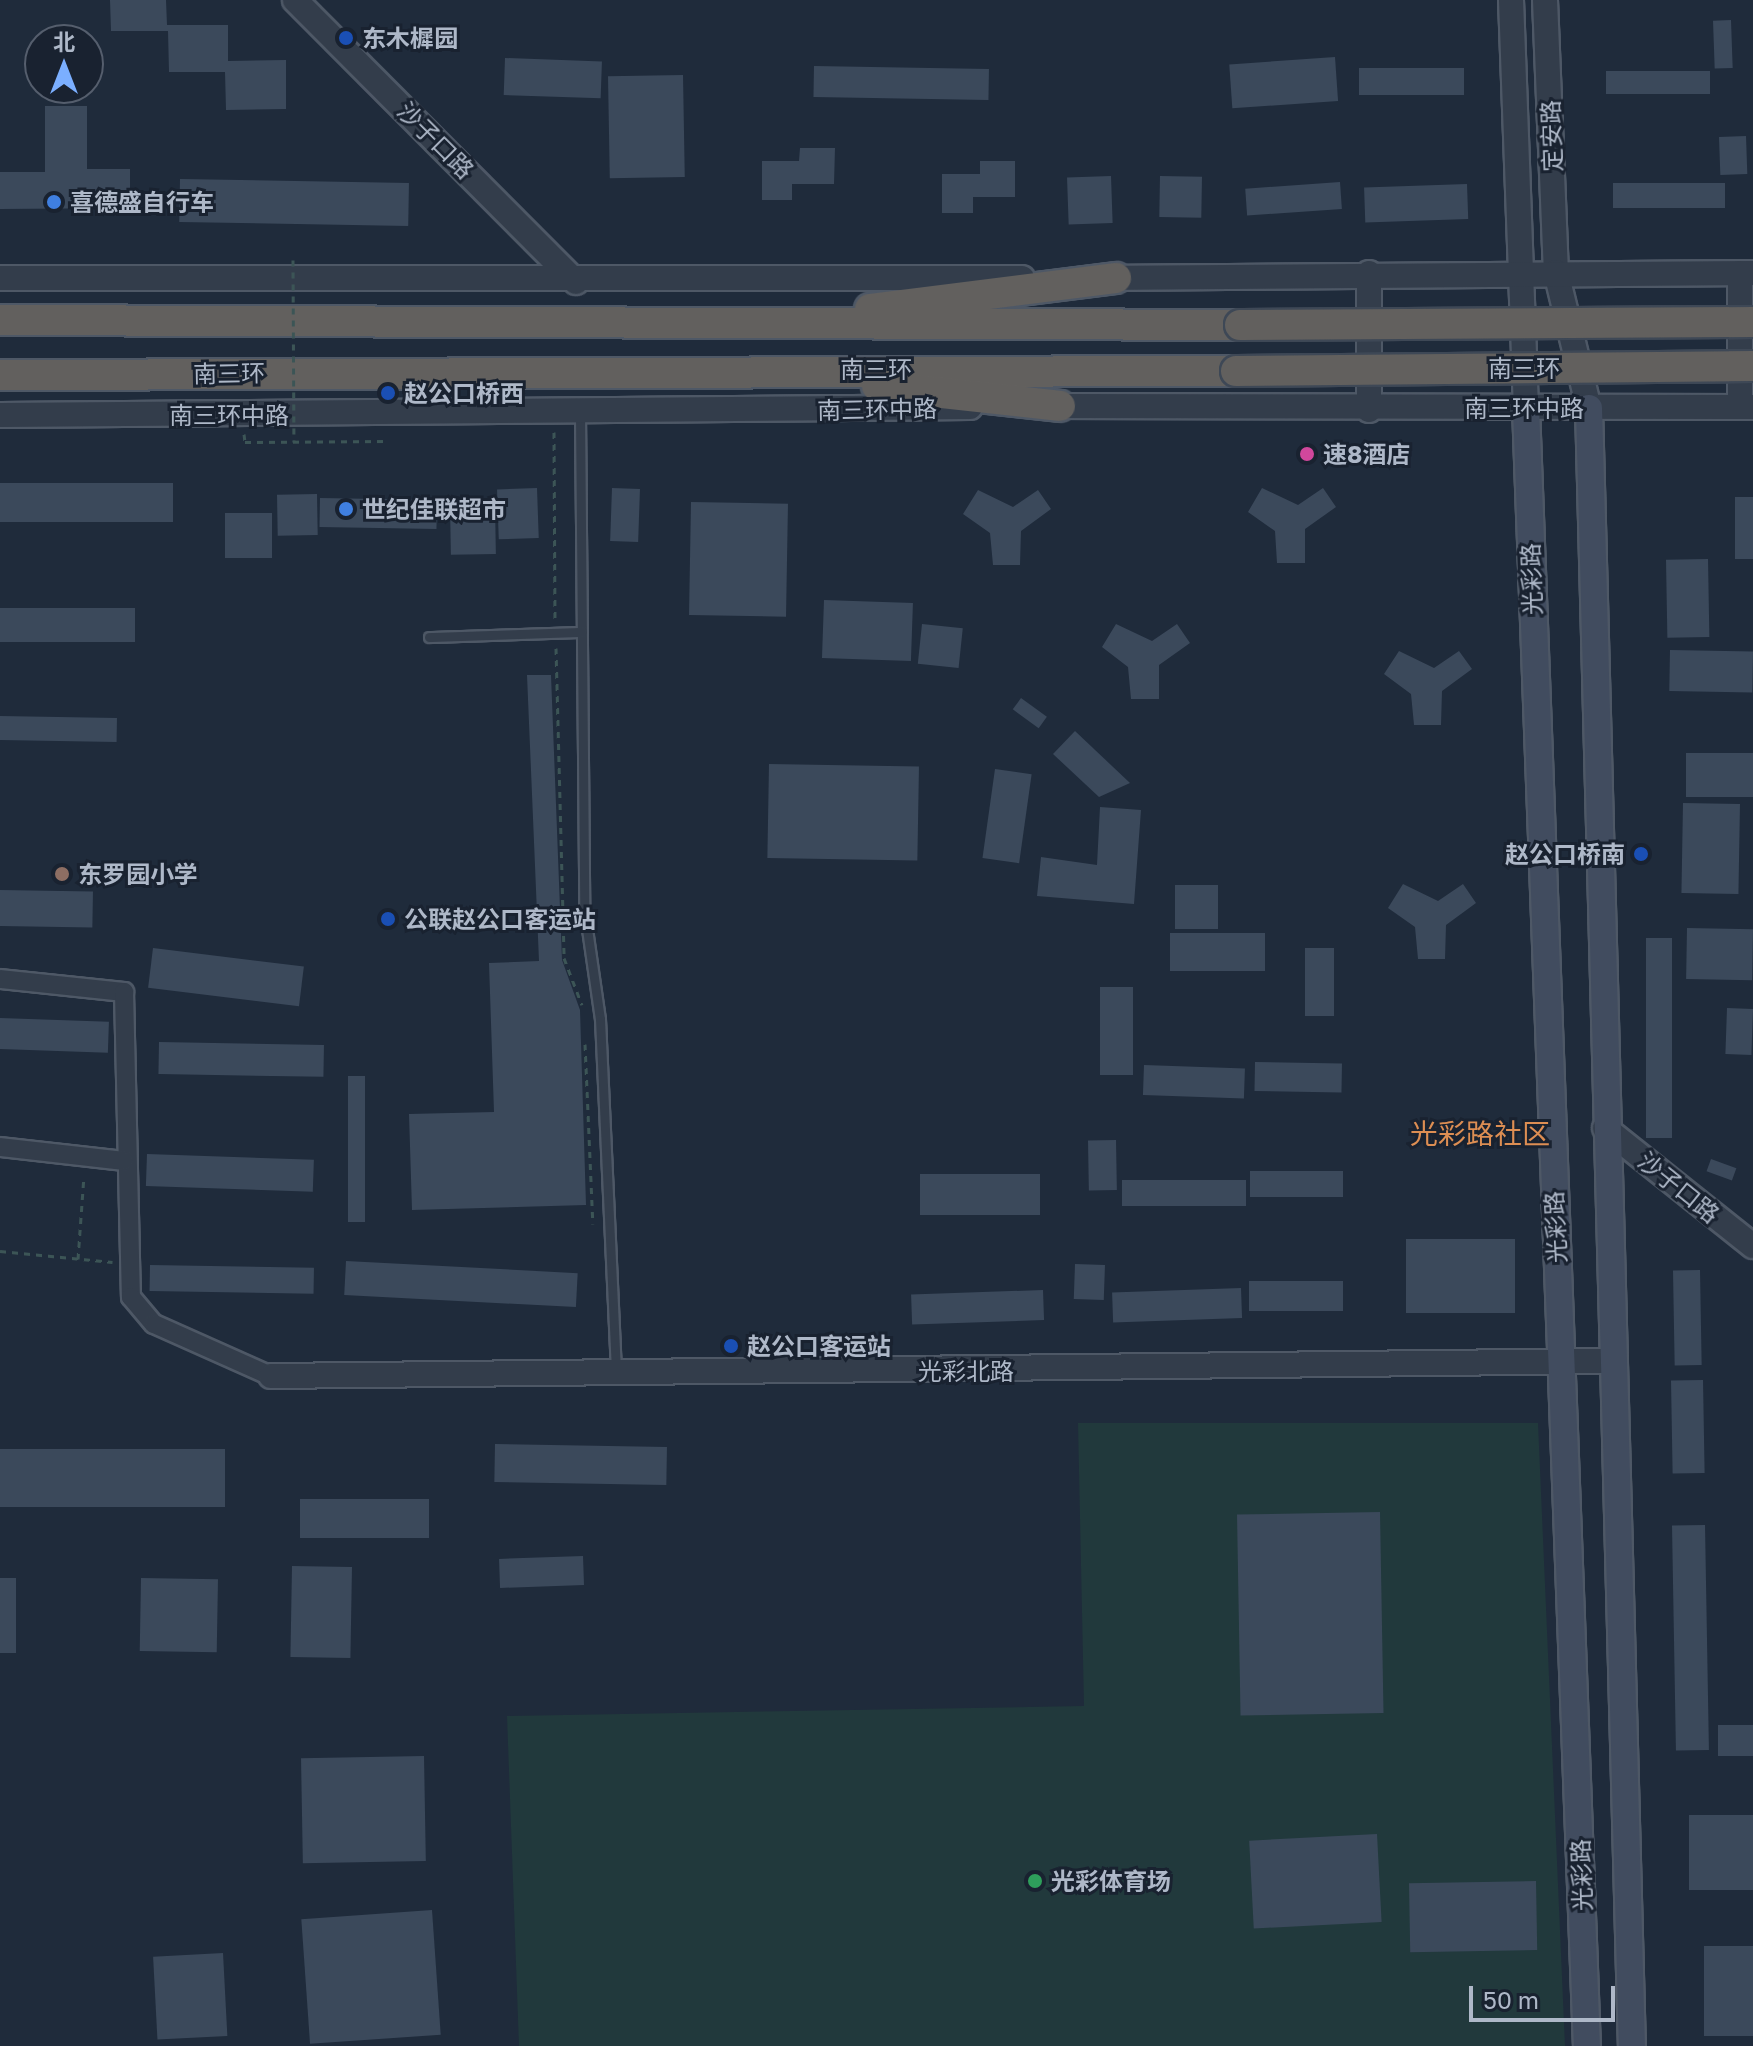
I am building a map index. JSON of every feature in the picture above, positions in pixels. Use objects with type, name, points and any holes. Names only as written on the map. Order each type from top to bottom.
[{"type":"highway","points":[[745,325],[1116,278]]},
{"type":"highway","name":"南三环","points":[[0,320],[745,325],[1753,322]]},
{"type":"highway","name":"南三环","points":[[0,375],[712,368],[1236,371],[1753,366]]},
{"type":"highway","points":[[712,368],[1060,406]]},
{"type":"main road","name":"光彩路","points":[[1526,408],[1587,2046]]},
{"type":"main road","name":"光彩路","points":[[1589,408],[1605,1128],[1632,2046]]},
{"type":"street","name":"沙子口路","points":[[295,0],[576,282]]},
{"type":"street","name":"定安路","points":[[1511,0],[1526,408]]},
{"type":"street","name":"定安路","points":[[1545,0],[1556,272],[1589,408]]},
{"type":"street","points":[[0,278],[576,282],[1369,273],[1747,273],[1746,407]]},
{"type":"street","points":[[1369,273],[1369,410]]},
{"type":"street","name":"南三环中路","points":[[0,415],[580,413],[1060,406],[1369,410],[1746,407]]},
{"type":"street","points":[[0,979],[124,992],[124,1161],[131,1297],[154,1324],[271,1376]]},
{"type":"street","name":"沙子口路","points":[[1605,1128],[1753,1246]]},
{"type":"street","points":[[0,1147],[124,1161]]},
{"type":"street","name":"光彩北路","points":[[271,1376],[1612,1361]]},
{"type":"lane","points":[[580,413],[584,908],[600,1019],[616,1371]]},
{"type":"lane","points":[[429,637],[582,632]]},
{"type":"path","points":[[293,260],[294,442]]},
{"type":"path","points":[[245,442],[389,441]]},
{"type":"path","points":[[78,1259],[85,1157]]},
{"type":"path","points":[[0,1251],[128,1264]]},
{"type":"green space","name":"光彩体育场","points":[[1078,1423],[1538,1423],[1565,2046],[519,2046],[507,1716],[1084,1706]]},
{"type":"building","points":[[110,0],[166,0],[167,25],[228,25],[228,61],[286,60],[286,109],[226,110],[225,72],[169,72],[168,31],[111,31]]},
{"type":"building","points":[[1731,20],[1733,68],[1715,69],[1713,21]]},
{"type":"building","points":[[1335,57],[1338,101],[1232,108],[1229,64]]},
{"type":"building","points":[[505,58],[602,61],[601,98],[504,95]]},
{"type":"building","points":[[814,66],[989,69],[988,100],[813,97]]},
{"type":"building","points":[[1359,68],[1464,68],[1464,95],[1359,95]]},
{"type":"building","points":[[1606,71],[1710,71],[1710,94],[1606,94]]},
{"type":"building","points":[[683,75],[685,177],[610,178],[608,76]]},
{"type":"building","points":[[45,106],[87,106],[87,169],[130,169],[130,208],[0,209],[0,172],[45,172]]},
{"type":"building","points":[[1746,136],[1747,174],[1720,175],[1719,137]]},
{"type":"building","points":[[800,148],[835,148],[834,184],[792,184],[792,200],[762,200],[762,161],[799,161]]},
{"type":"building","points":[[980,161],[1015,161],[1015,197],[973,197],[973,213],[942,213],[942,174],[980,174]]},
{"type":"building","points":[[1111,176],[1113,223],[1069,225],[1067,178]]},
{"type":"building","points":[[1160,176],[1202,177],[1201,218],[1159,217]]},
{"type":"building","points":[[180,179],[409,183],[408,226],[179,222]]},
{"type":"building","points":[[1340,182],[1342,209],[1247,216],[1245,189]]},
{"type":"building","points":[[1613,183],[1725,183],[1725,208],[1613,208]]},
{"type":"building","points":[[1467,184],[1468,219],[1365,223],[1364,188]]},
{"type":"building","points":[[0,483],[173,483],[173,522],[0,522]]},
{"type":"building","points":[[537,488],[539,538],[499,539],[497,489]]},
{"type":"building","points":[[612,488],[640,489],[638,542],[610,541]]},
{"type":"building","points":[[1262,488],[1298,505],[1323,488],[1336,507],[1305,529],[1305,563],[1277,563],[1275,531],[1248,512]]},
{"type":"building","points":[[978,490],[1013,507],[1038,490],[1051,509],[1021,531],[1020,565],[993,565],[990,533],[963,514]]},
{"type":"building","points":[[317,494],[318,535],[278,536],[277,495]]},
{"type":"building","points":[[1735,497],[1753,497],[1753,559],[1735,559]]},
{"type":"building","points":[[320,498],[437,500],[436,529],[319,527]]},
{"type":"building","points":[[691,502],[788,504],[786,617],[689,615]]},
{"type":"building","points":[[495,504],[496,554],[451,555],[450,505]]},
{"type":"building","points":[[225,513],[272,513],[272,558],[225,558]]},
{"type":"building","points":[[1708,559],[1709,637],[1667,638],[1666,560]]},
{"type":"building","points":[[824,600],[913,603],[911,661],[822,658]]},
{"type":"building","points":[[0,608],[135,608],[135,642],[0,642]]},
{"type":"building","points":[[922,624],[963,628],[959,668],[918,664]]},
{"type":"building","points":[[1116,624],[1152,641],[1177,624],[1190,643],[1159,665],[1159,699],[1131,699],[1128,667],[1102,647]]},
{"type":"building","points":[[1670,650],[1753,651],[1752,692],[1669,691]]},
{"type":"building","points":[[1399,651],[1434,668],[1459,651],[1472,669],[1442,691],[1441,725],[1414,725],[1411,694],[1384,674]]},
{"type":"building","points":[[527,675],[551,675],[562,960],[580,1010],[586,1205],[412,1210],[409,1114],[494,1112],[489,963],[539,961]]},
{"type":"building","points":[[1021,698],[1047,717],[1039,728],[1013,709]]},
{"type":"building","points":[[0,716],[117,718],[117,742],[0,740]]},
{"type":"building","points":[[1075,731],[1130,783],[1099,797],[1053,754]]},
{"type":"building","points":[[1686,753],[1753,753],[1753,797],[1686,797]]},
{"type":"building","points":[[769,764],[919,767],[917,861],[767,858]]},
{"type":"building","points":[[995,769],[1032,774],[1019,863],[982,858]]},
{"type":"building","points":[[1683,803],[1740,804],[1738,894],[1681,893]]},
{"type":"building","points":[[1100,807],[1141,810],[1134,904],[1037,896],[1041,857],[1097,865]]},
{"type":"building","points":[[1403,884],[1438,901],[1463,884],[1476,903],[1446,925],[1445,959],[1418,959],[1415,927],[1388,908]]},
{"type":"building","points":[[1175,885],[1218,885],[1218,929],[1175,929]]},
{"type":"building","points":[[0,890],[93,892],[92,928],[0,926]]},
{"type":"building","points":[[1687,928],[1753,929],[1752,980],[1686,979]]},
{"type":"building","points":[[1170,933],[1265,933],[1265,971],[1170,971]]},
{"type":"building","points":[[1646,938],[1672,938],[1672,1138],[1646,1138]]},
{"type":"building","points":[[153,948],[304,967],[299,1006],[148,988]]},
{"type":"building","points":[[1305,948],[1334,948],[1334,1016],[1305,1016]]},
{"type":"building","points":[[1100,987],[1133,987],[1133,1075],[1100,1075]]},
{"type":"building","points":[[1727,1008],[1753,1009],[1751,1055],[1725,1054]]},
{"type":"building","points":[[0,1018],[109,1022],[108,1053],[0,1049]]},
{"type":"building","points":[[159,1042],[324,1045],[323,1077],[158,1074]]},
{"type":"building","points":[[1255,1062],[1342,1064],[1341,1093],[1254,1091]]},
{"type":"building","points":[[1144,1065],[1245,1069],[1244,1099],[1143,1095]]},
{"type":"building","points":[[348,1076],[365,1076],[365,1222],[348,1222]]},
{"type":"building","points":[[1088,1140],[1116,1140],[1117,1190],[1089,1190]]},
{"type":"building","points":[[147,1154],[314,1160],[313,1192],[146,1186]]},
{"type":"building","points":[[1711,1159],[1736,1168],[1732,1180],[1707,1171]]},
{"type":"building","points":[[1250,1171],[1343,1171],[1343,1197],[1250,1197]]},
{"type":"building","points":[[920,1174],[1040,1174],[1040,1215],[920,1215]]},
{"type":"building","points":[[1122,1180],[1246,1180],[1246,1206],[1122,1206]]},
{"type":"building","points":[[1406,1239],[1515,1239],[1515,1313],[1406,1313]]},
{"type":"building","points":[[346,1261],[578,1273],[576,1307],[344,1295]]},
{"type":"building","points":[[1075,1264],[1105,1265],[1104,1300],[1074,1299]]},
{"type":"building","points":[[150,1265],[314,1268],[314,1294],[150,1291]]},
{"type":"building","points":[[1673,1270],[1700,1270],[1702,1365],[1675,1365]]},
{"type":"building","points":[[1249,1281],[1343,1281],[1343,1311],[1249,1311]]},
{"type":"building","points":[[1241,1288],[1242,1318],[1113,1322],[1112,1293]]},
{"type":"building","points":[[1043,1290],[1044,1320],[912,1325],[911,1295]]},
{"type":"building","points":[[1703,1380],[1705,1473],[1673,1474],[1671,1381]]},
{"type":"building","points":[[495,1444],[667,1447],[666,1485],[494,1482]]},
{"type":"building","points":[[0,1449],[225,1449],[225,1507],[0,1507]]},
{"type":"building","points":[[300,1499],[429,1499],[429,1538],[300,1538]]},
{"type":"building","points":[[1380,1512],[1384,1713],[1241,1715],[1237,1514]]},
{"type":"building","points":[[1705,1525],[1709,1750],[1676,1751],[1672,1526]]},
{"type":"building","points":[[583,1556],[584,1585],[500,1588],[499,1559]]},
{"type":"building","points":[[292,1566],[352,1567],[350,1658],[290,1657]]},
{"type":"building","points":[[0,1578],[16,1578],[16,1653],[0,1653]]},
{"type":"building","points":[[141,1578],[218,1579],[217,1652],[140,1651]]},
{"type":"building","points":[[1718,1725],[1753,1725],[1753,1756],[1718,1756]]},
{"type":"building","points":[[424,1756],[426,1861],[303,1863],[301,1758]]},
{"type":"building","points":[[1689,1815],[1753,1815],[1753,1890],[1689,1890]]},
{"type":"building","points":[[1377,1834],[1382,1922],[1254,1929],[1249,1841]]},
{"type":"building","points":[[1536,1881],[1537,1950],[1410,1952],[1409,1883]]},
{"type":"building","points":[[432,1910],[441,2035],[310,2044],[301,1919]]},
{"type":"building","points":[[1704,1946],[1753,1946],[1753,2036],[1704,2036]]},
{"type":"building","points":[[223,1953],[227,2036],[157,2040],[153,1957]]},
{"type":"place","name":"东木樨园","points":[[346,38]]},
{"type":"place","name":"喜德盛自行车","points":[[54,202]]},
{"type":"place","name":"赵公口桥西","points":[[388,393]]},
{"type":"place","name":"速8酒店","points":[[1307,454]]},
{"type":"place","name":"世纪佳联超市","points":[[346,509]]},
{"type":"place","name":"赵公口桥南","points":[[1641,854]]},
{"type":"place","name":"东罗园小学","points":[[62,874]]},
{"type":"place","name":"公联赵公口客运站","points":[[388,919]]},
{"type":"place","name":"赵公口客运站","points":[[731,1346]]},
{"type":"place","name":"光彩体育场","points":[[1035,1881]]},
{"type":"district","name":"光彩路社区","points":[[1480,1134]]}]
